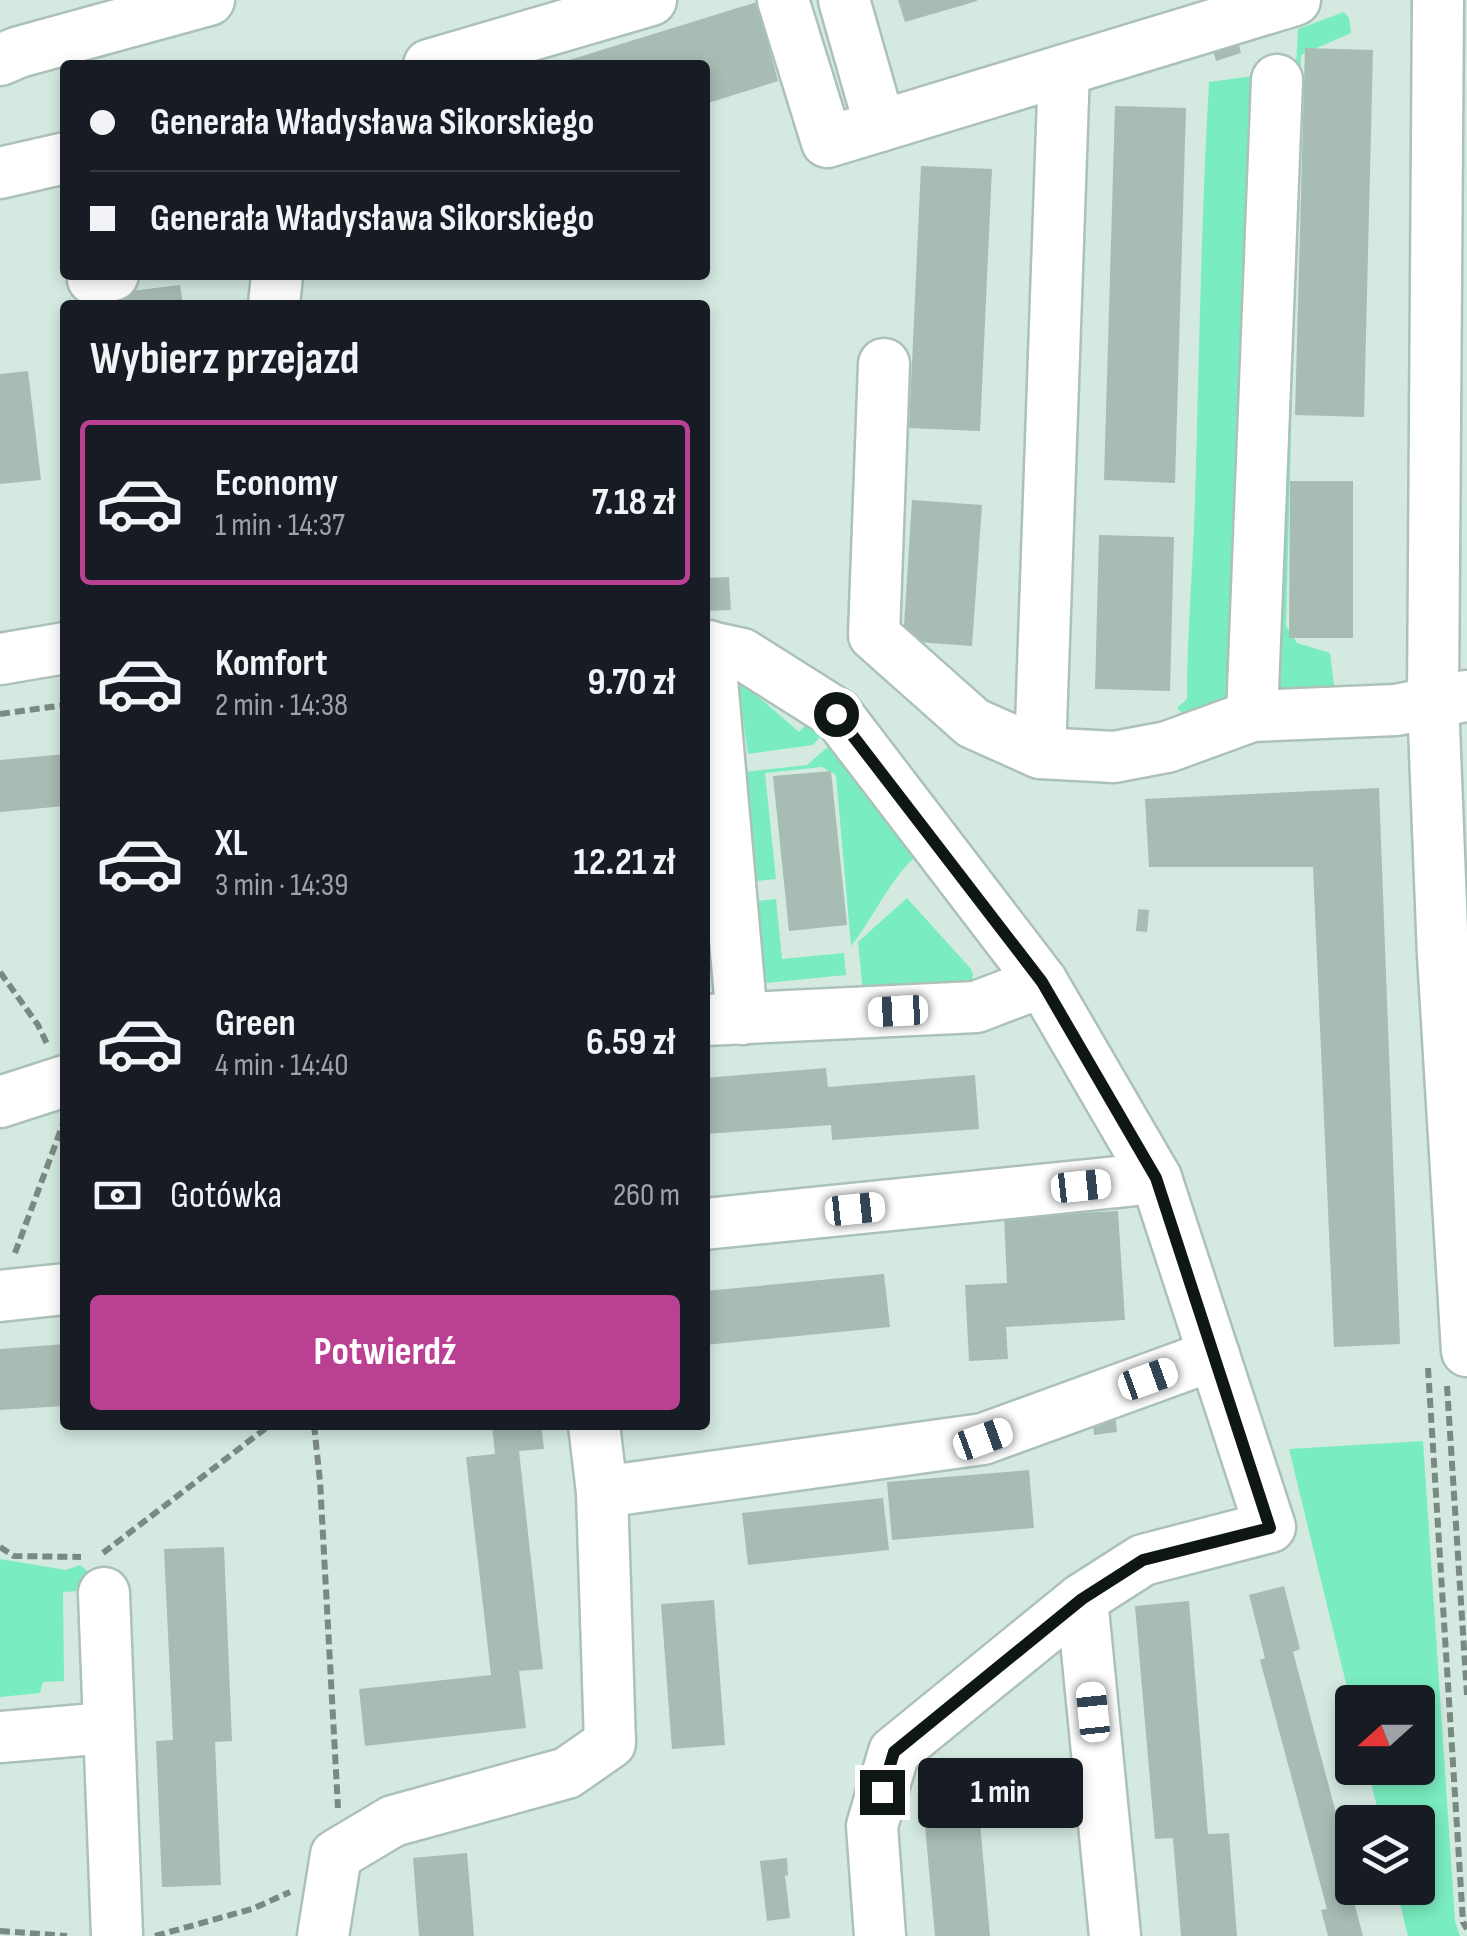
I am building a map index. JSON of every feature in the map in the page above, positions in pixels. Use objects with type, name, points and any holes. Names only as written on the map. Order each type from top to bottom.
[{"type":"street","points":[[447,60],[651,0]]},
{"type":"street","points":[[783,0],[827,142],[1294,0]]},
{"type":"street","points":[[844,0],[880,126]]},
{"type":"street","points":[[1438,0],[1450,699],[1443,956],[1447,1352]]},
{"type":"street","points":[[0,60],[182,4]]},
{"type":"street","points":[[1040,753],[1064,70]]},
{"type":"street","points":[[1252,716],[1277,80]]},
{"type":"street","points":[[0,173],[60,159]]},
{"type":"street","points":[[884,364],[874,634],[973,723],[1040,753],[1114,757],[1166,746],[1252,716],[1396,710],[1450,699]]},
{"type":"street","points":[[710,647],[742,654],[836,714],[1042,982],[1156,1178],[1270,1528],[1143,1560],[1082,1599],[894,1752],[872,1826],[880,1936]]},
{"type":"street","points":[[0,658],[60,649]]},
{"type":"street","points":[[710,716],[723,1020],[976,1007],[1042,982]]},
{"type":"street","points":[[0,1102],[60,1083]]},
{"type":"street","points":[[710,1223],[1156,1178]]},
{"type":"street","points":[[0,1296],[60,1290]]},
{"type":"street","points":[[602,1492],[983,1439],[1214,1355]]},
{"type":"street","points":[[323,1936],[336,1855],[394,1821],[567,1773],[610,1743],[602,1492],[595,1430]]},
{"type":"street","points":[[104,1594],[117,1936]]},
{"type":"street","points":[[1082,1599],[1115,1936]]},
{"type":"street","points":[[0,1737],[107,1728]]},
{"type":"path","points":[[0,714],[60,706]]},
{"type":"path","points":[[1447,1352],[1463,1922],[1467,1929]]},
{"type":"path","points":[[0,1547],[14,1556],[73,1558],[102,1553],[263,1430]]},
{"type":"path","points":[[315,1430],[338,1813]]},
{"type":"path","points":[[154,1936],[252,1910],[291,1892],[298,1880]]},
{"type":"path","points":[[0,1931],[67,1936]]},
{"type":"green space","points":[[1344,12],[1351,33],[1301,55],[1286,626],[1297,643],[1330,653],[1334,685],[1327,693],[1274,696],[1263,686],[1298,29]]},
{"type":"green space","points":[[1268,74],[1237,703],[1184,715],[1177,708],[1187,699],[1209,82]]},
{"type":"green space","points":[[750,671],[753,692],[799,732],[813,717],[827,729],[813,745],[748,754],[737,679]]},
{"type":"green space","points":[[828,747],[922,850],[891,885],[851,946],[836,775],[822,767],[765,773],[776,879],[757,881],[745,772],[807,765]]},
{"type":"green space","points":[[907,898],[971,969],[968,992],[864,1002],[858,942]]},
{"type":"green space","points":[[776,899],[782,959],[844,953],[846,975],[766,983],[758,901]]},
{"type":"green space","points":[[1423,1441],[1455,1921],[1460,1936],[1408,1936],[1400,1905],[1435,1905],[1435,1805],[1377,1805],[1371,1785],[1435,1785],[1435,1685],[1346,1685],[1289,1449]]},
{"type":"green space","points":[[0,1559],[66,1570],[80,1565],[90,1573],[93,1590],[63,1592],[64,1681],[43,1682],[40,1693],[0,1697]]},
{"type":"building","points":[[898,0],[977,0],[977,1],[905,22]]},
{"type":"building","points":[[757,2],[778,81],[710,102],[710,60],[569,60]]},
{"type":"building","points":[[1238,41],[1241,53],[1216,61],[1213,50]]},
{"type":"building","points":[[1305,48],[1373,50],[1364,417],[1295,415]]},
{"type":"building","points":[[1115,106],[1186,108],[1175,483],[1104,480]]},
{"type":"building","points":[[921,166],[992,169],[980,431],[909,428]]},
{"type":"building","points":[[180,285],[182,300],[81,300],[81,297]]},
{"type":"building","points":[[28,371],[41,480],[0,484],[0,374]]},
{"type":"building","points":[[1290,481],[1353,481],[1353,638],[1289,638]]},
{"type":"building","points":[[912,500],[982,505],[972,646],[903,641]]},
{"type":"building","points":[[1099,535],[1174,537],[1170,691],[1095,689]]},
{"type":"building","points":[[729,577],[731,610],[710,611],[710,578]]},
{"type":"building","points":[[60,754],[60,806],[0,812],[0,760]]},
{"type":"building","points":[[831,771],[847,925],[789,931],[773,776]]},
{"type":"building","points":[[1379,788],[1400,1344],[1334,1347],[1313,867],[1149,867],[1145,799]]},
{"type":"building","points":[[1138,909],[1149,910],[1147,932],[1136,931]]},
{"type":"building","points":[[826,1068],[828,1087],[975,1075],[979,1129],[832,1140],[831,1125],[710,1134],[710,1078]]},
{"type":"building","points":[[1118,1211],[1125,1320],[1006,1327],[1008,1359],[969,1361],[965,1285],[1007,1283],[1004,1217]]},
{"type":"building","points":[[884,1274],[890,1327],[710,1345],[710,1291]]},
{"type":"building","points":[[60,1344],[60,1406],[0,1410],[0,1349]]},
{"type":"building","points":[[1114,1405],[1117,1432],[1094,1435],[1091,1407]]},
{"type":"building","points":[[493,1430],[542,1430],[544,1449],[519,1451],[543,1669],[519,1671],[526,1728],[365,1746],[359,1689],[491,1675],[466,1457],[495,1454]]},
{"type":"building","points":[[1029,1470],[1034,1528],[892,1540],[887,1482]]},
{"type":"building","points":[[883,1498],[889,1550],[748,1565],[742,1513]]},
{"type":"building","points":[[224,1547],[232,1741],[215,1742],[221,1885],[162,1887],[156,1741],[173,1740],[164,1549]]},
{"type":"building","points":[[1284,1586],[1300,1649],[1293,1652],[1335,1809],[1335,1905],[1355,1905],[1363,1936],[1328,1936],[1321,1910],[1327,1909],[1260,1660],[1265,1658],[1249,1595]]},
{"type":"building","points":[[714,1600],[725,1745],[672,1749],[661,1604]]},
{"type":"building","points":[[1189,1601],[1208,1834],[1229,1833],[1237,1936],[1181,1936],[1173,1838],[1155,1839],[1135,1606]]},
{"type":"building","points":[[976,1777],[990,1936],[935,1936],[921,1782]]},
{"type":"building","points":[[467,1853],[474,1936],[419,1936],[413,1858]]},
{"type":"building","points":[[787,1858],[790,1918],[767,1921],[760,1861]]},
{"type":"route","points":[[836,714],[1042,982],[1156,1178],[1270,1528],[1143,1560],[1082,1599],[894,1752],[882,1792]]}]
